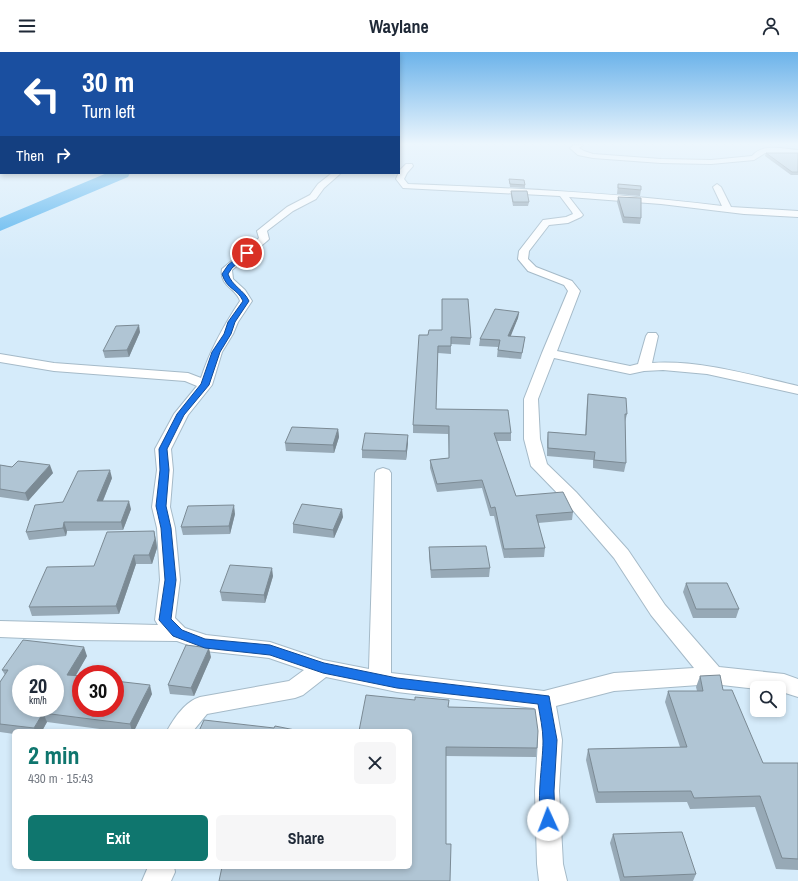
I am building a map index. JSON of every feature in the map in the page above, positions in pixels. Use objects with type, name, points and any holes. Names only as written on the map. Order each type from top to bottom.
[{"type":"street","points":[[178,633],[165,620],[170,580],[166,528],[161,506],[164,470],[163,449],[181,414],[205,385],[216,352],[227,334],[232,322],[246,301],[244,296],[228,282],[225,277],[227,269],[264,239],[262,231],[265,228],[290,209],[313,197],[324,184]]},
{"type":"street","points":[[404,184],[406,186],[563,194],[661,201],[744,211],[798,214]]},
{"type":"street","points":[[717,188],[728,209]]},
{"type":"street","points":[[563,194],[567,204],[576,210],[578,215],[568,220],[546,222],[524,251],[523,258],[532,269],[568,283],[574,291],[531,399],[532,439],[539,466],[570,496],[621,554],[658,610],[713,675]]},
{"type":"street","points":[[644,367],[652,336]]},
{"type":"street","points":[[548,354],[630,370],[644,367],[663,366],[708,370],[798,390]]},
{"type":"street","points":[[0,358],[54,367],[188,377],[205,385]]},
{"type":"street","points":[[380,680],[383,473]]},
{"type":"street","points":[[0,629],[74,632],[178,633],[205,643],[270,650],[323,668],[380,680],[452,690],[544,700],[614,682],[713,675],[784,683],[798,688]]},
{"type":"street","points":[[181,729],[200,706],[295,689],[323,668]]},
{"type":"street","points":[[544,700],[550,740],[547,791],[550,864],[553,881]]},
{"type":"street","points":[[156,881],[161,869]]},
{"type":"building","points":[[510,184],[525,184],[525,185]]},
{"type":"building","points":[[618,184],[641,186],[641,190],[618,188]]},
{"type":"building","points":[[511,191],[527,191],[529,202],[513,202]]},
{"type":"building","points":[[618,197],[641,198],[641,218],[624,217]]},
{"type":"building","points":[[442,299],[468,299],[471,338],[451,337],[451,346],[438,346],[436,409],[508,410],[511,433],[494,433],[516,496],[563,492],[573,512],[536,515],[545,548],[504,549],[495,507],[491,508],[482,480],[437,484],[430,460],[449,458],[449,426],[413,425],[419,335],[428,335],[429,330],[442,330]]},
{"type":"building","points":[[495,309],[519,312],[508,336],[525,337],[522,353],[498,350],[500,340],[480,339]]},
{"type":"building","points":[[139,325],[127,350],[103,351],[116,326]]},
{"type":"building","points":[[588,394],[626,398],[626,463],[594,460],[595,452],[548,448],[548,432],[586,435]]},
{"type":"building","points":[[292,427],[338,429],[333,445],[285,443]]},
{"type":"building","points":[[365,433],[408,435],[406,451],[362,450]]},
{"type":"building","points":[[18,461],[50,465],[25,493],[0,489],[0,465],[12,467]]},
{"type":"building","points":[[110,470],[97,501],[129,501],[121,522],[64,522],[63,528],[26,532],[35,505],[63,502],[78,471]]},
{"type":"building","points":[[302,504],[342,509],[333,530],[293,524]]},
{"type":"building","points":[[234,505],[229,526],[181,527],[188,506]]},
{"type":"building","points":[[154,531],[155,539],[149,555],[134,555],[116,606],[29,607],[47,567],[94,566],[107,532]]},
{"type":"building","points":[[486,546],[490,568],[431,570],[429,547]]},
{"type":"building","points":[[230,565],[272,568],[264,595],[220,592]]},
{"type":"building","points":[[686,583],[727,583],[739,609],[696,609]]},
{"type":"building","points":[[23,640],[84,647],[67,675],[72,675],[72,717],[64,716],[64,665],[12,665],[12,717],[41,717],[34,728],[0,724],[0,682],[8,670],[2,670]]},
{"type":"building","points":[[186,645],[209,648],[191,688],[168,685]]},
{"type":"building","points":[[720,675],[723,690],[732,690],[763,763],[798,763],[798,859],[782,858],[760,796],[694,798],[691,791],[598,792],[588,749],[687,747],[668,691],[703,691],[700,676]]},
{"type":"building","points":[[124,682],[150,685],[130,724],[75,717],[124,717]]},
{"type":"building","points":[[366,695],[415,700],[415,697],[449,700],[448,707],[535,709],[538,731],[537,748],[446,747],[446,844],[451,844],[450,881],[219,881],[222,869],[412,869],[412,729],[359,729]]},
{"type":"building","points":[[204,720],[274,728],[275,726],[290,729],[200,729]]},
{"type":"building","points":[[682,832],[696,874],[624,877],[613,834]]},
{"type":"waterway","points":[[0,225],[97,184]]},
{"type":"route","points":[[247,253],[230,266],[225,274],[228,282],[246,298],[246,301],[232,322],[227,334],[216,352],[205,385],[181,414],[172,428],[163,449],[164,470],[161,506],[166,528],[170,580],[165,620],[178,633],[205,643],[227,644],[270,650],[323,668],[397,683],[544,700],[550,740],[547,791],[548,820]]}]
